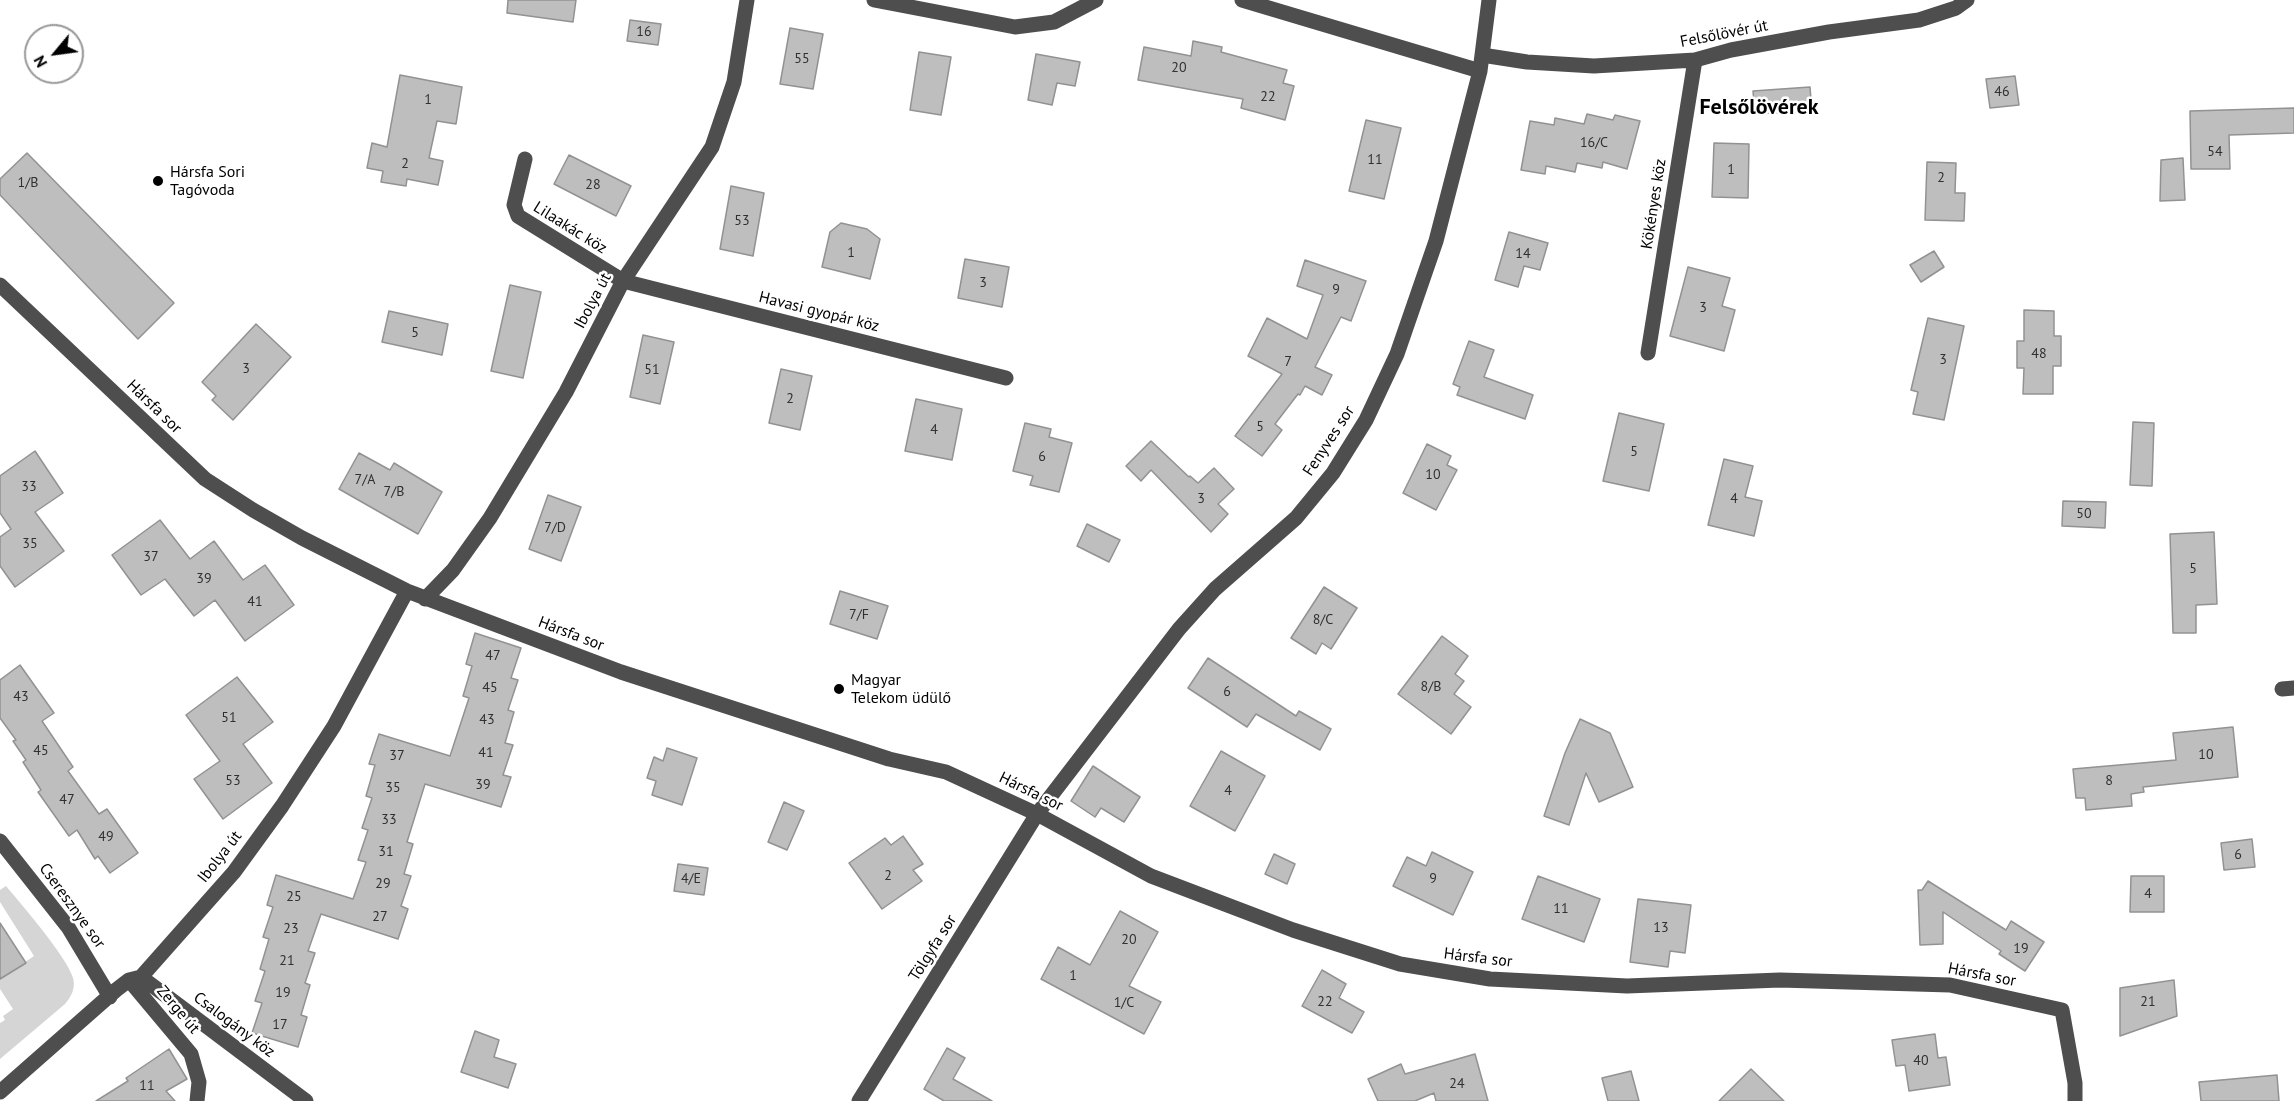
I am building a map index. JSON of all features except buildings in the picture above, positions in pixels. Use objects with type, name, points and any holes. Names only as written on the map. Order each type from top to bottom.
[{"type":"street","name":"Ibolya út","points":[[425,599],[453,570],[490,518],[566,392],[623,281],[712,147],[734,82],[747,0]]},
{"type":"street","points":[[874,0],[1015,27],[1054,22],[1096,0]]},
{"type":"street","points":[[1242,0],[1480,71]]},
{"type":"street","name":"Fenyves sor","points":[[1037,814],[1179,629],[1215,589],[1296,518],[1333,473],[1366,420],[1397,354],[1436,241],[1480,71],[1489,0]]},
{"type":"street","name":"Felsőlövér út","points":[[1482,55],[1527,62],[1594,66],[1695,60],[1731,50],[1829,32],[1918,20],[1956,8],[1967,0]]},
{"type":"street","name":"Kökényes köz","points":[[1648,353],[1695,60]]},
{"type":"street","name":"Lilaakác köz","points":[[525,159],[514,205],[518,216],[623,281]]},
{"type":"street","name":"Havasi gyopár köz","points":[[623,281],[1006,378]]},
{"type":"street","name":"Hársfa sor","points":[[0,285],[206,479],[253,510],[302,538],[425,599],[621,672],[781,726],[889,759],[946,772],[1037,814],[1151,876],[1184,890],[1293,930],[1400,964],[1490,979],[1627,986],[1780,980],[1950,985],[2062,1010],[2073,1073],[2075,1101]]},
{"type":"street","name":"Ibolya út","points":[[0,1092],[135,978],[234,872],[282,806],[334,726],[407,591]]},
{"type":"street","name":"Tölgyfa sor","points":[[859,1101],[1037,814]]},
{"type":"street","name":"Cseresznye sor","points":[[0,841],[68,927],[110,997]]},
{"type":"street","name":"Zerge út","points":[[135,978],[191,1054],[199,1082],[197,1101]]},
{"type":"street","name":"Csalogány köz","points":[[135,978],[306,1101]]},
{"type":"shaded area","points":[[6,886],[62,957],[73,978],[74,985],[65,1004],[0,1059],[0,1023],[5,1020],[3,1016],[13,1009],[0,989],[0,979],[34,956],[0,902],[0,890]]},
{"type":"place","name":"Hársfa Sori Tagóvoda","points":[[158,181]]},
{"type":"place","name":"Magyar Telekom üdülő","points":[[839,689]]},
{"type":"district","name":"Felsőlövérek","points":[[1759,108]]}]
